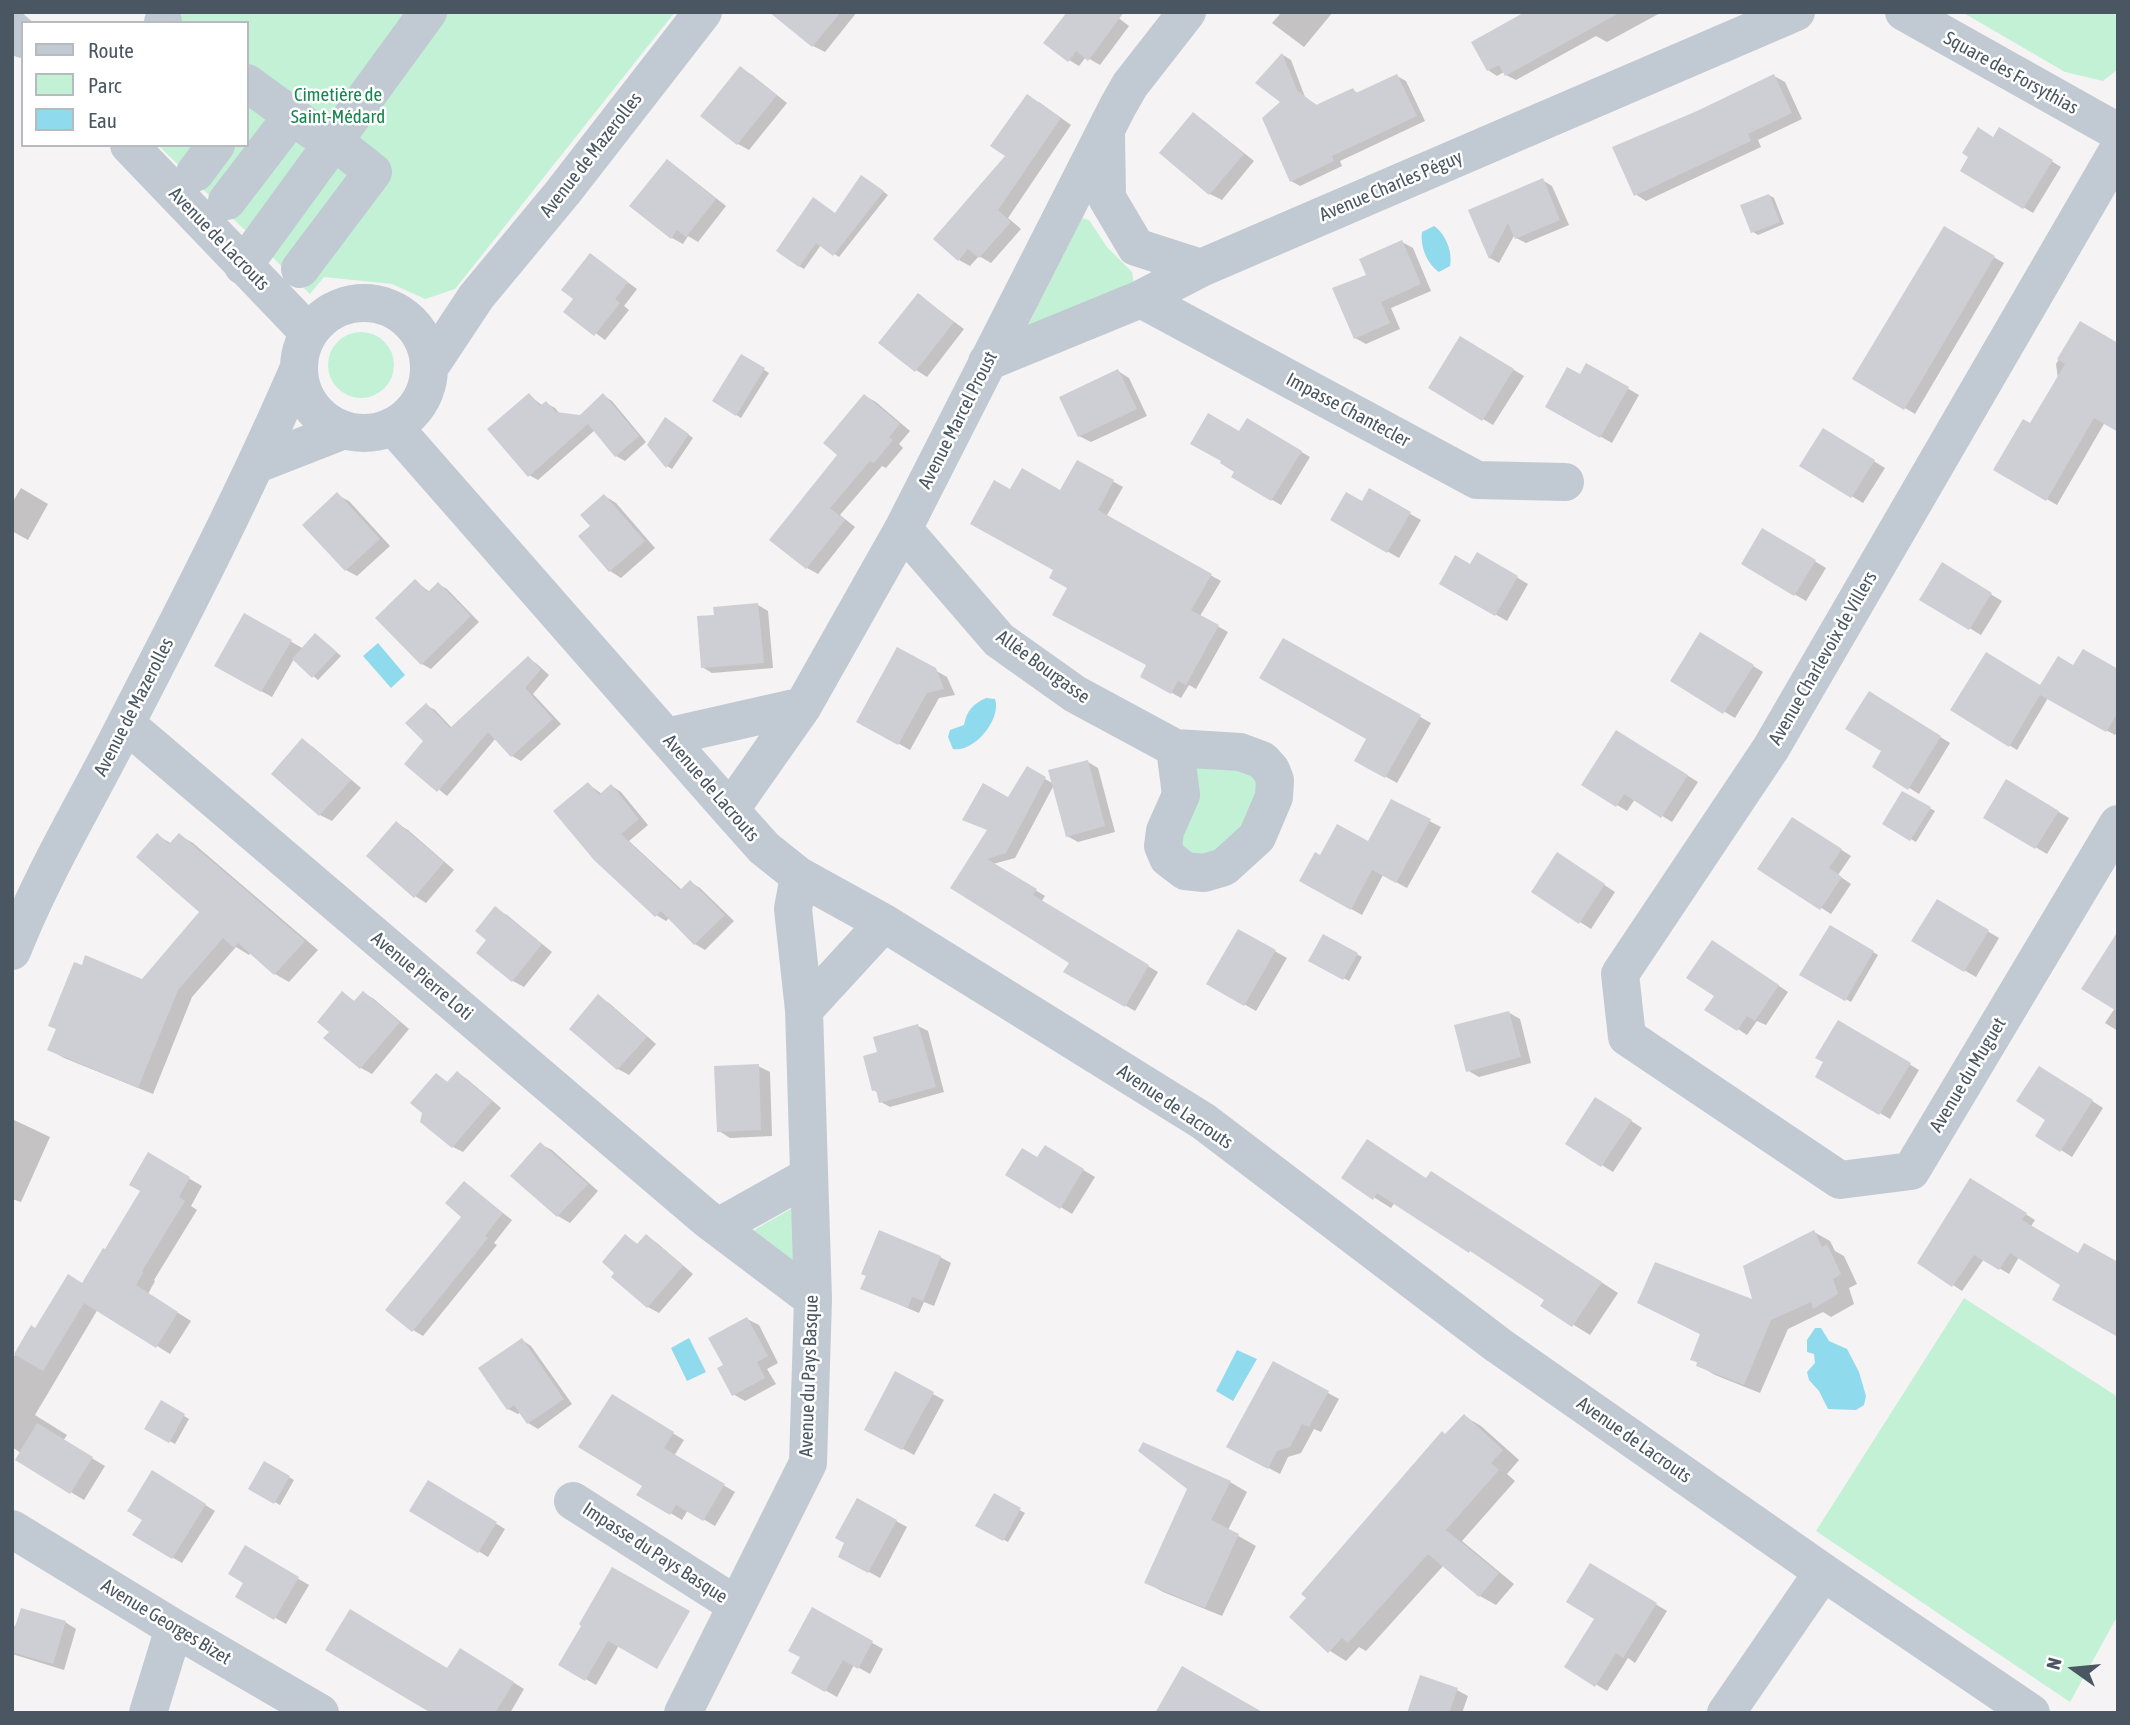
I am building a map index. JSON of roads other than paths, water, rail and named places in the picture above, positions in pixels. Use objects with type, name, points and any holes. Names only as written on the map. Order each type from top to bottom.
[{"type":"street","points":[[243,266],[428,12]]},
{"type":"street","name":"Avenue de Mazerolles","points":[[429,368],[476,297],[563,192],[703,12]]},
{"type":"street","name":"Avenue Marcel Proust","points":[[730,810],[803,706],[903,529],[1130,85],[1187,12]]},
{"type":"street","name":"Avenue Charles Péguy","points":[[988,362],[1141,299],[1201,268],[1796,12]]},
{"type":"street","name":"Square des Forsythias","points":[[1904,12],[2008,73],[2118,132]]},
{"type":"street","points":[[251,94],[292,116],[373,172],[300,269]]},
{"type":"street","points":[[228,201],[292,116]]},
{"type":"street","points":[[1105,130],[1107,198],[1136,247],[1201,268]]},
{"type":"street","name":"Avenue de Lacrouts","points":[[132,147],[309,333]]},
{"type":"street","name":"Avenue Charlevoix de Villers","points":[[1751,1119],[1627,1037],[1620,974],[1770,748],[2118,150]]},
{"type":"street","points":[[407,318],[476,297]]},
{"type":"street","name":"Impasse Chantecler","points":[[1141,299],[1477,480],[1565,482]]},
{"type":"street","points":[[354,303],[373,303],[391,308],[407,318],[424,341],[429,368],[426,386],[419,402],[408,416],[377,432],[361,433],[344,430],[329,423],[316,412],[306,400],[298,370],[301,351],[309,333],[321,318],[337,308],[354,303]]},
{"type":"street","name":"Avenue de Mazerolles","points":[[12,951],[30,907],[257,464],[298,370]]},
{"type":"street","name":"Avenue de Lacrouts","points":[[393,426],[764,848],[799,876],[884,923],[1203,1121],[1498,1345],[2031,1713]]},
{"type":"street","points":[[257,464],[344,430]]},
{"type":"street","name":"Allée Bourgasse","points":[[903,529],[999,640],[1075,694],[1175,748]]},
{"type":"street","points":[[666,737],[803,706]]},
{"type":"street","name":"Avenue Pierre Loti","points":[[126,724],[718,1227],[813,1300]]},
{"type":"street","name":"Avenue du Muguet","points":[[1751,1119],[1840,1180],[1912,1171],[2118,824]]},
{"type":"street","name":"Avenue du Pays Basque","points":[[682,1713],[808,1463],[813,1300],[804,1010],[793,909],[799,876]]},
{"type":"street","points":[[804,1010],[884,923]]},
{"type":"street","points":[[718,1227],[809,1176]]},
{"type":"street","name":"Impasse du Pays Basque","points":[[573,1501],[736,1605]]},
{"type":"street","name":"Avenue Georges Bizet","points":[[12,1529],[320,1713]]},
{"type":"street","points":[[1726,1713],[1824,1572]]},
{"type":"street","points":[[148,1713],[174,1628]]},
{"type":"water","points":[[1434,226],[1448,244],[1450,255],[1450,266],[1439,272],[1428,260],[1422,243],[1422,232]]},
{"type":"water","points":[[378,643],[405,675],[391,688],[363,656]]},
{"type":"water","points":[[986,698],[995,699],[996,707],[990,725],[969,746],[953,749],[948,737],[950,730],[964,725],[971,708]]},
{"type":"water","points":[[1815,1328],[1821,1328],[1829,1341],[1847,1349],[1859,1372],[1866,1396],[1864,1405],[1856,1410],[1828,1409],[1819,1391],[1809,1380],[1807,1372],[1815,1363],[1814,1354],[1807,1352],[1807,1340]]},
{"type":"water","points":[[689,1338],[706,1372],[687,1381],[671,1348]]},
{"type":"water","points":[[1237,1350],[1257,1359],[1233,1401],[1216,1391]]},
{"type":"park label","name":"Cimetière de Saint-Médard","points":[[338,106]]}]
